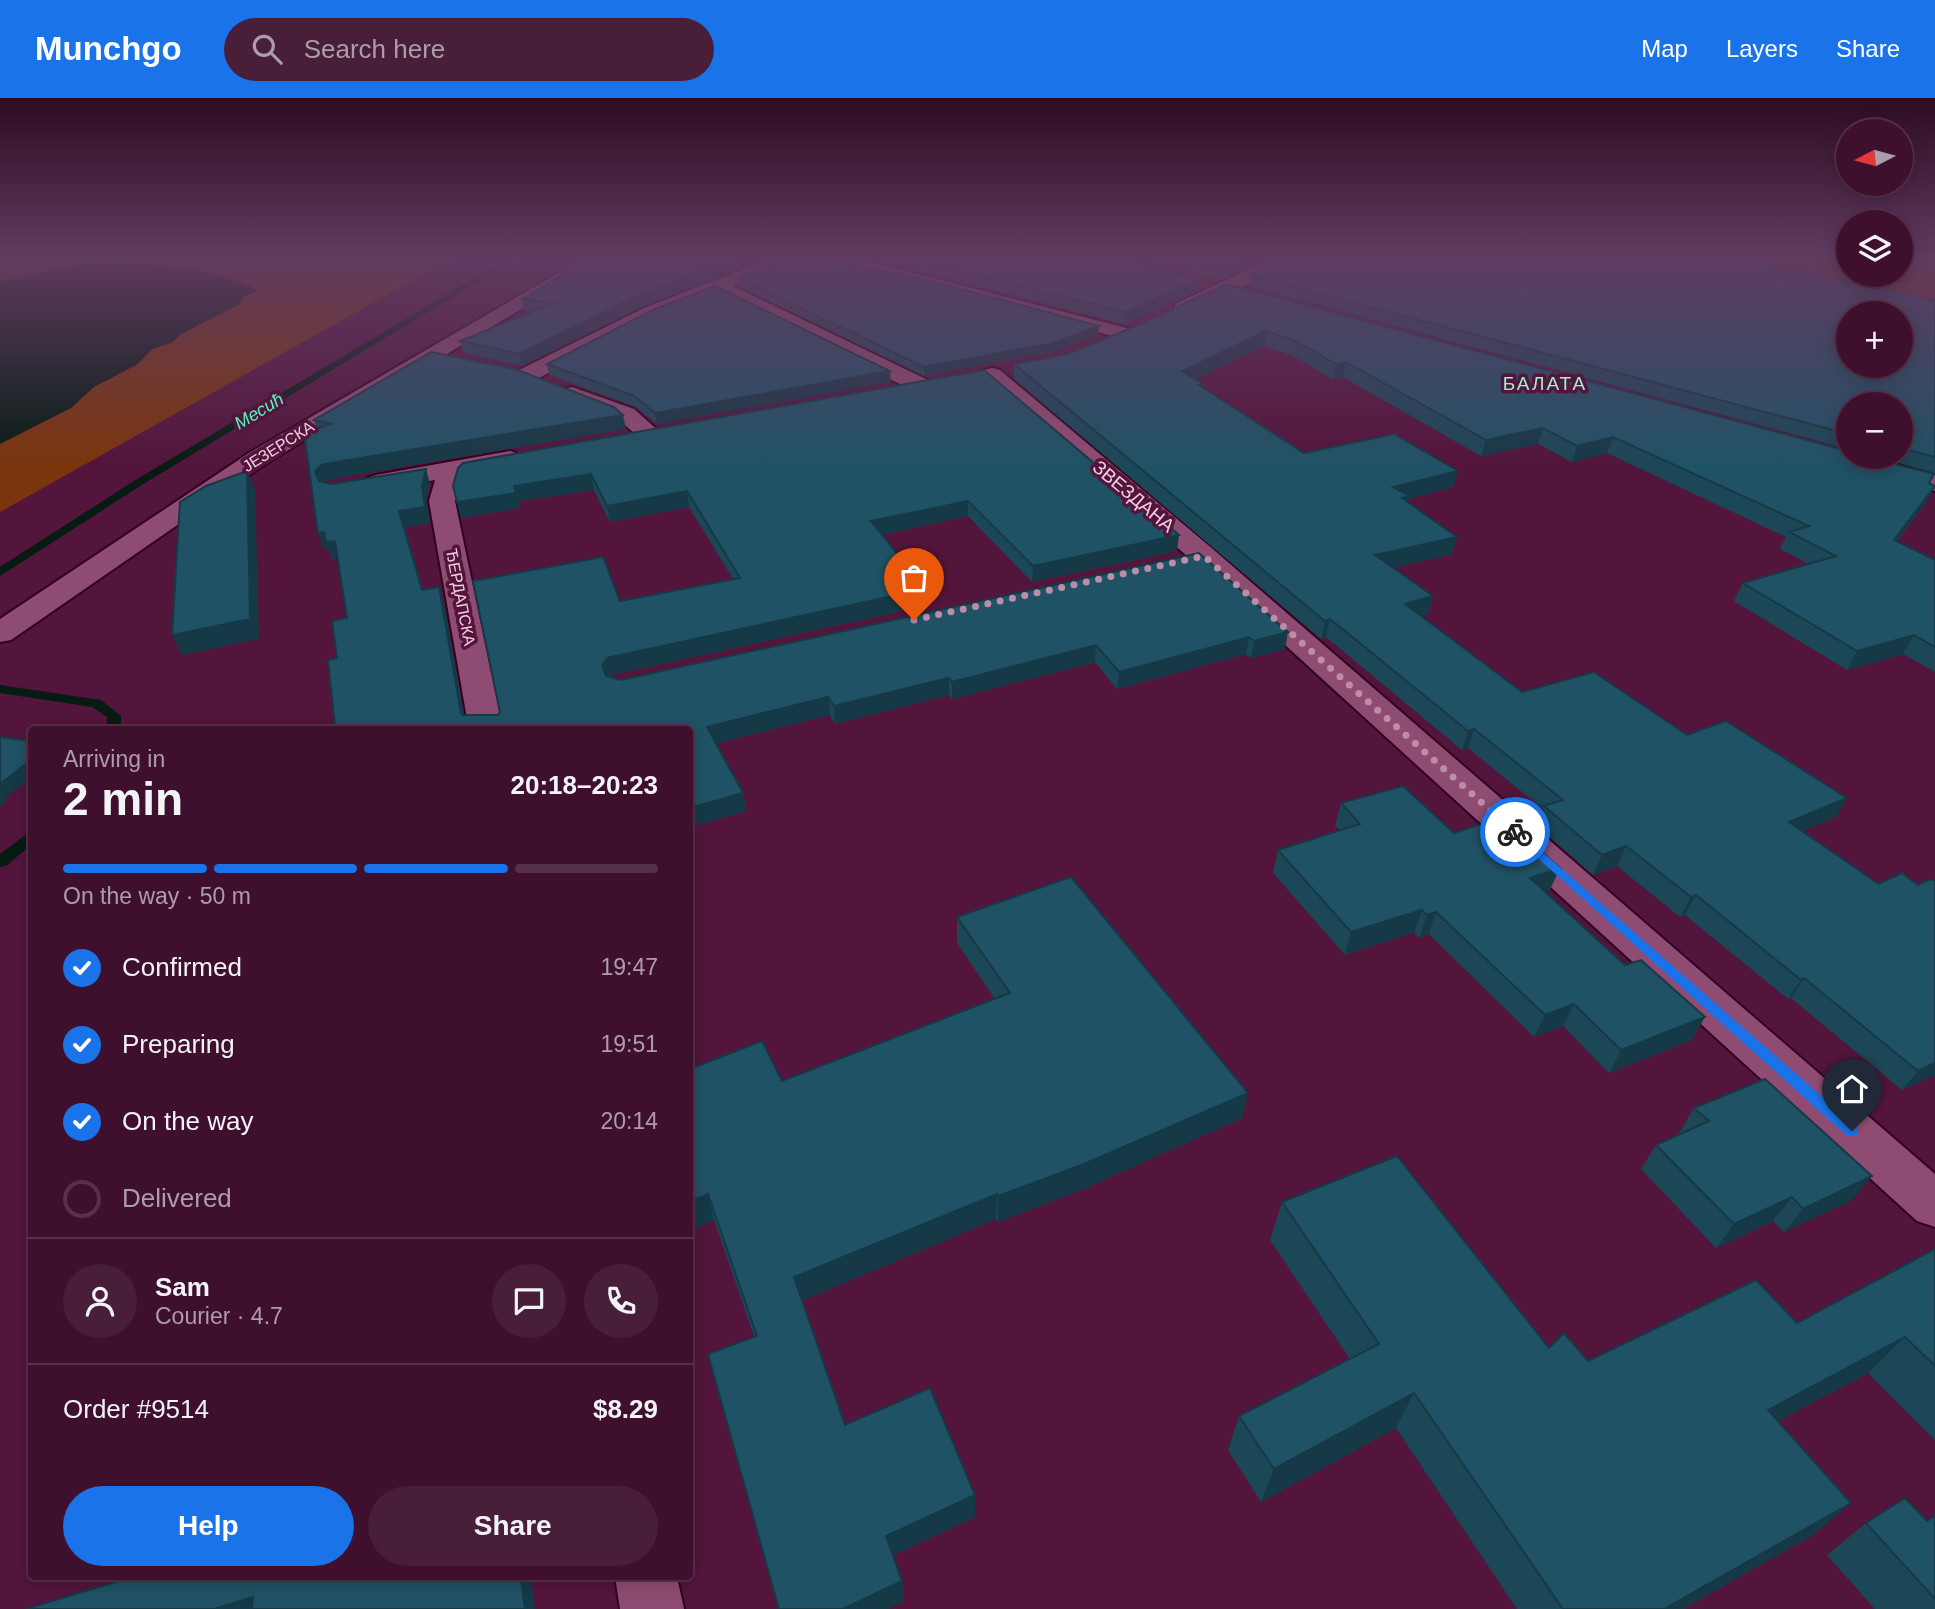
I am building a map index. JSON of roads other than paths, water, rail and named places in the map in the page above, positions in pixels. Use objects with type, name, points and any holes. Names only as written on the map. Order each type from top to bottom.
[{"type":"street","name":"ЈЕЗЕРСКА","points":[[0,633],[232,476],[481,325]]},
{"type":"street","points":[[525,376],[626,325]]},
{"type":"street","points":[[796,325],[924,387]]},
{"type":"street","points":[[1091,325],[1127,334]]},
{"type":"street","points":[[1091,349],[1147,325]]},
{"type":"street","points":[[428,355],[464,363]]},
{"type":"street","points":[[500,371],[525,376],[626,414],[650,433]]},
{"type":"street","name":"ЗВЕЗДАНА","points":[[924,387],[983,376],[1204,556],[1935,1205]]},
{"type":"street","points":[[883,394],[924,387]]},
{"type":"street","points":[[624,438],[677,429]]},
{"type":"street","points":[[349,487],[458,470],[533,454]]},
{"type":"street","points":[[1883,469],[1935,483]]},
{"type":"street","name":"ЂЕРДАПСКА","points":[[458,470],[447,479],[443,500],[485,726]]},
{"type":"street","points":[[1164,565],[1204,556]]},
{"type":"street","points":[[647,1580],[652,1609]]},
{"type":"waterway","name":"Месић","points":[[0,572],[141,481],[402,325]]},
{"type":"waterway","points":[[0,689],[96,703],[114,716],[114,726]]},
{"type":"waterway","points":[[0,862],[28,838]]},
{"type":"district","name":"БАЛАТА","points":[[1545,383]]}]
